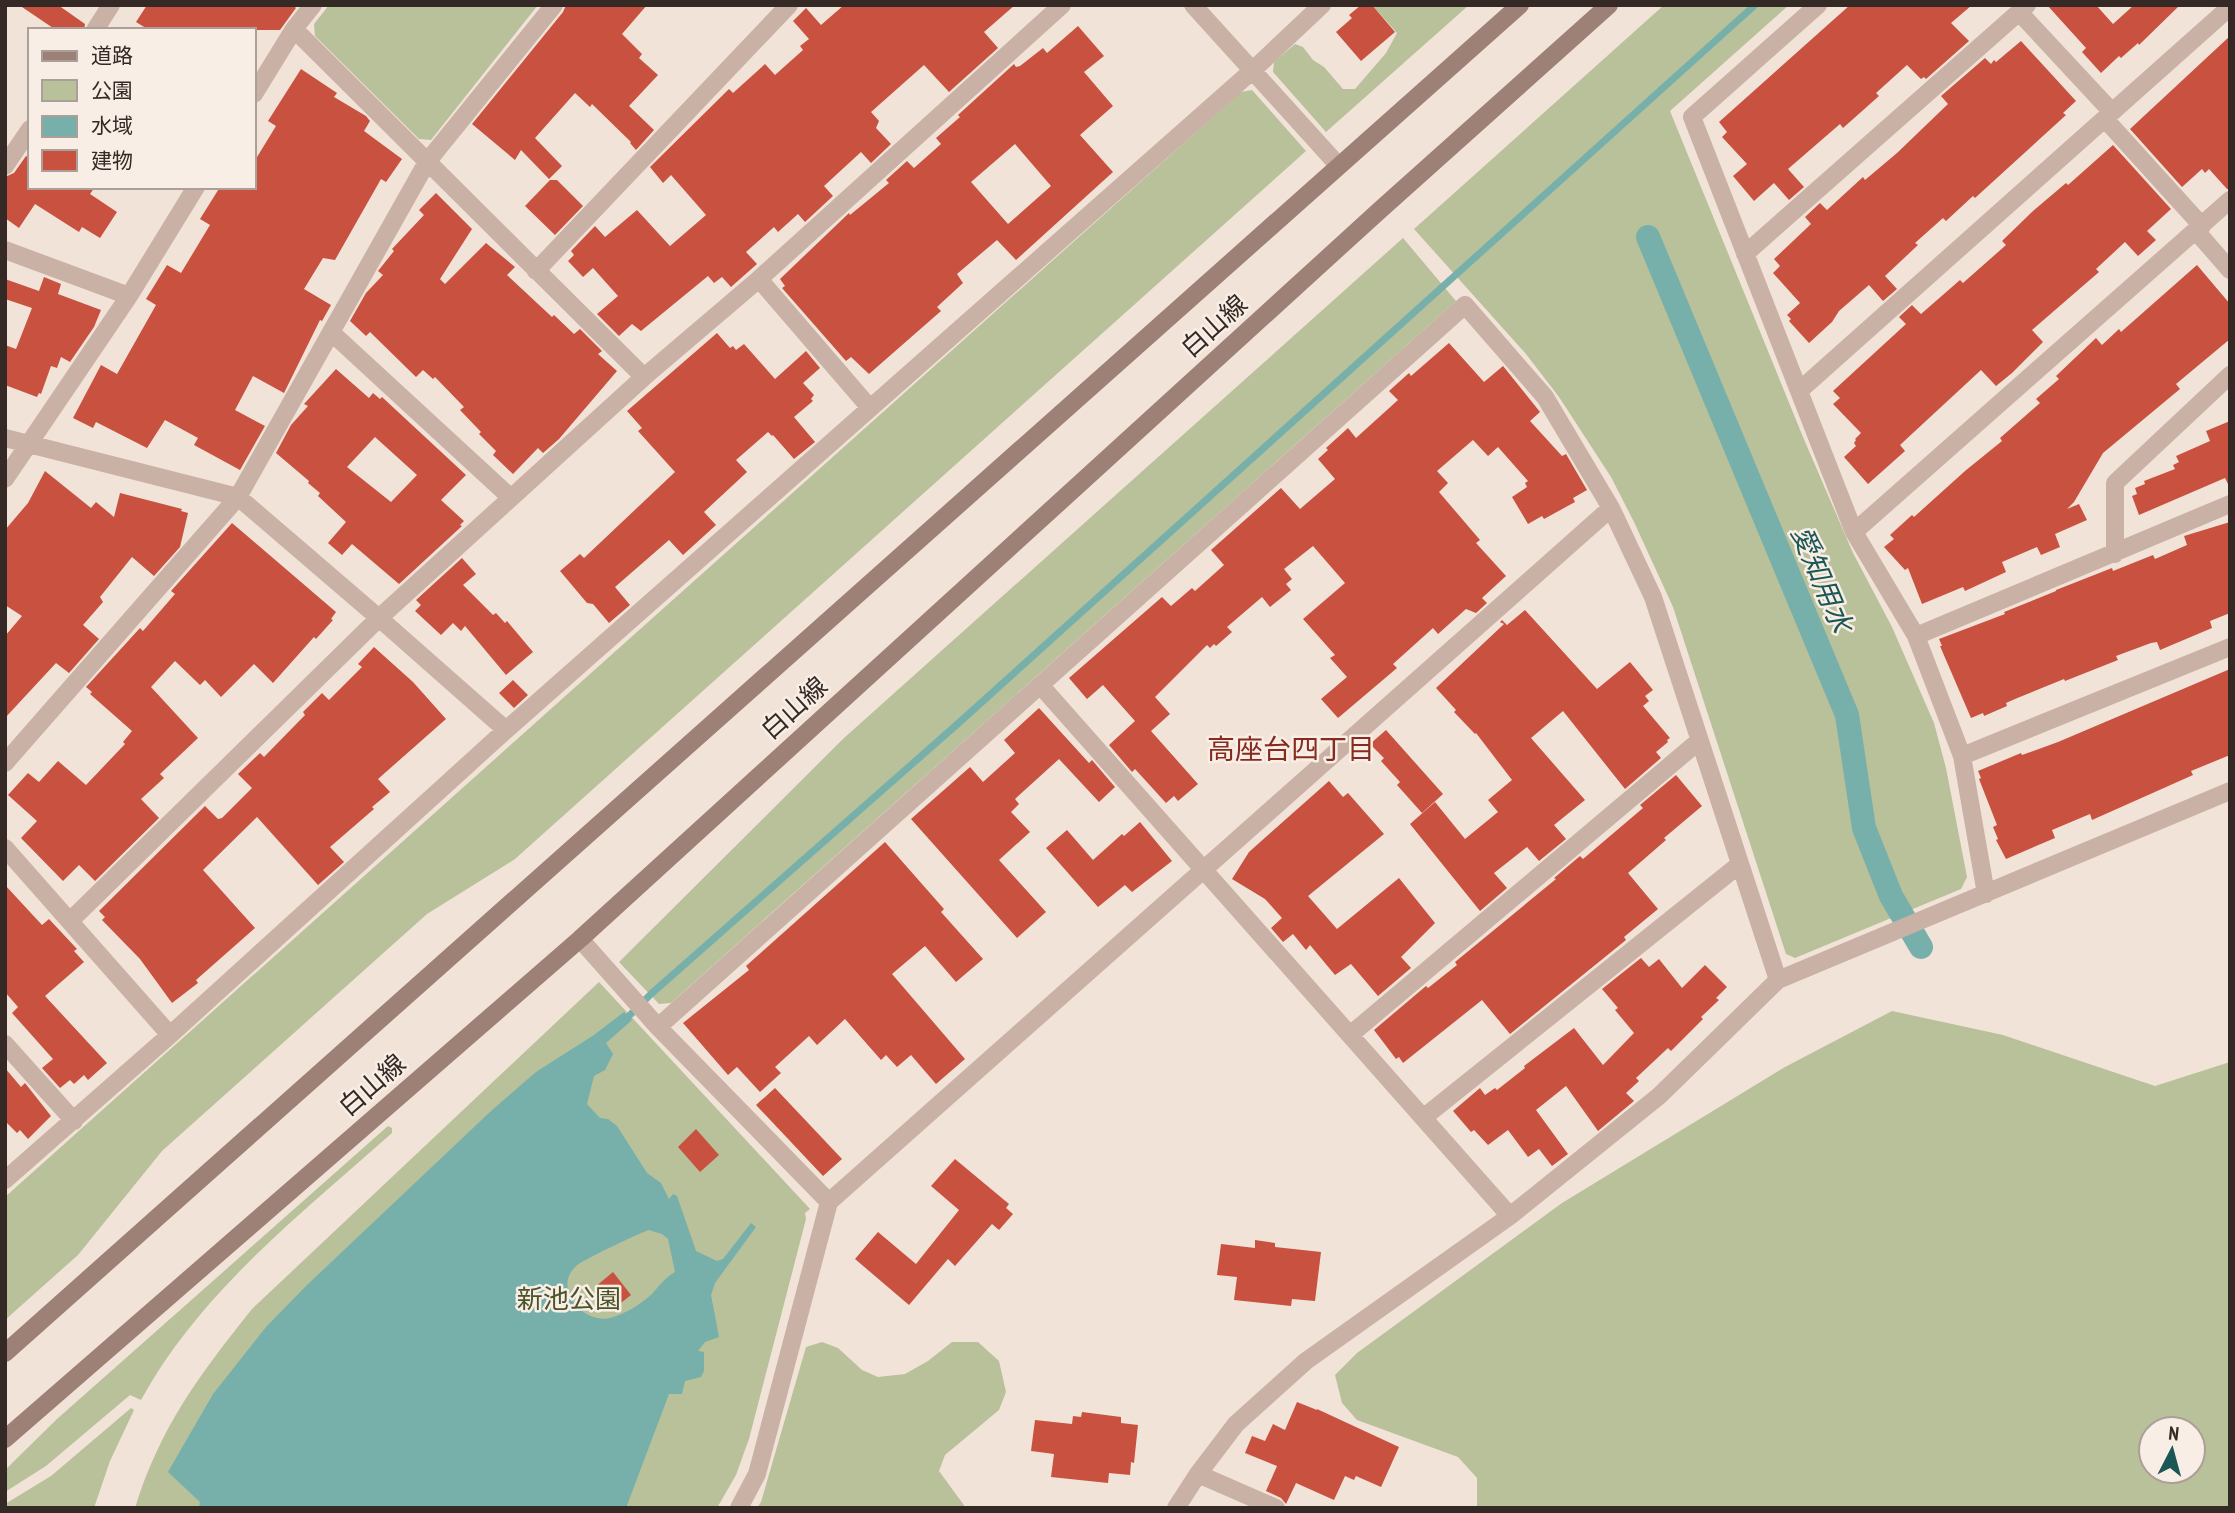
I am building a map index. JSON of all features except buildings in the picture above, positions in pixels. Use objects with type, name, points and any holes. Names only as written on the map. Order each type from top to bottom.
[{"type":"street","points":[[96,28],[111,5]]},
{"type":"street","points":[[256,91],[293,29],[313,5]]},
{"type":"street","points":[[5,763],[238,497],[427,162],[554,5]]},
{"type":"street","points":[[536,271],[789,5]]},
{"type":"street","points":[[70,921],[379,618],[644,377],[759,279],[1062,5]]},
{"type":"street","points":[[1194,5],[1338,165]]},
{"type":"street","points":[[5,1180],[170,1035],[506,730],[1253,70],[1322,5]]},
{"type":"street","name":"白山線","points":[[5,1353],[1520,5]]},
{"type":"street","name":"白山線","points":[[5,1439],[580,939],[1380,210],[1609,5]]},
{"type":"street","points":[[1818,5],[1692,117],[1854,532],[1916,636],[1962,756],[1986,894]]},
{"type":"street","points":[[1745,254],[2024,7],[2230,270]]},
{"type":"street","points":[[1799,391],[2230,7]]},
{"type":"street","points":[[293,29],[644,377]]},
{"type":"street","points":[[5,166],[28,132]]},
{"type":"street","points":[[5,479],[129,296],[195,189]]},
{"type":"street","points":[[1854,532],[2230,200]]},
{"type":"street","points":[[5,250],[129,296]]},
{"type":"street","points":[[759,279],[870,408]]},
{"type":"street","points":[[657,1027],[1041,687],[1465,305],[1545,397],[1611,508],[1653,597],[1779,979]]},
{"type":"street","points":[[332,333],[510,498]]},
{"type":"street","points":[[2115,554],[2115,483],[2230,375]]},
{"type":"street","points":[[5,438],[238,497],[506,730]]},
{"type":"street","points":[[1916,636],[2230,504]]},
{"type":"street","points":[[739,1508],[757,1474],[829,1202],[1611,508]]},
{"type":"street","points":[[1962,756],[2230,646]]},
{"type":"street","points":[[1041,687],[1510,1216]]},
{"type":"street","points":[[1350,1035],[1699,741]]},
{"type":"street","points":[[1176,1508],[1236,1424],[1306,1361],[1510,1216],[1659,1096],[1779,979],[2230,791]]},
{"type":"street","points":[[5,848],[170,1035]]},
{"type":"street","points":[[1423,1118],[1740,864]]},
{"type":"street","points":[[580,939],[657,1027],[829,1202]]},
{"type":"street","points":[[5,1044],[74,1121]]},
{"type":"street","points":[[1198,1474],[1276,1508]]},
{"type":"green space","points":[[329,5],[538,5],[431,140],[419,139],[315,36],[314,24]]},
{"type":"green space","points":[[1372,5],[1469,5],[1326,132],[1273,72],[1274,62],[1295,44],[1303,47],[1343,89],[1355,89],[1386,53],[1397,33]]},
{"type":"green space","points":[[1664,5],[1789,5],[1670,111],[1853,553],[1892,627],[1934,723],[1946,768],[1967,877],[1961,889],[1795,958],[1786,954],[1673,607],[1611,477],[1559,397],[1526,354],[1414,229]]},
{"type":"green space","points":[[1252,90],[1306,151],[515,859],[427,914],[162,1151],[78,1255],[5,1320],[5,1197],[1241,92]]},
{"type":"green space","points":[[1403,238],[1456,301],[671,1003],[659,1004],[619,962],[844,738]]},
{"type":"green space","name":"新池公園","points":[[599,982],[810,1209],[805,1213],[806,1219],[749,1439],[736,1475],[717,1508],[135,1508],[157,1452],[183,1402],[252,1309]]},
{"type":"green space","points":[[1892,1011],[2003,1035],[2155,1086],[2230,1062],[2230,1508],[1477,1508],[1477,1478],[1458,1457],[1357,1420],[1342,1403],[1335,1375],[1357,1353],[1562,1203],[1785,1067]]},
{"type":"green space","points":[[388,1126],[392,1128],[392,1133],[289,1224],[223,1289],[192,1324],[141,1400],[130,1395],[46,1466],[5,1492],[5,1470],[57,1419]]},
{"type":"green space","points":[[822,1342],[838,1348],[862,1370],[878,1377],[905,1374],[928,1361],[952,1342],[978,1342],[999,1361],[1006,1392],[999,1410],[945,1455],[939,1471],[966,1508],[757,1508],[806,1347]]},
{"type":"green space","points":[[131,1408],[134,1410],[110,1461],[94,1508],[5,1508],[5,1504],[51,1476]]},
{"type":"water","name":"新池公園","points":[[624,1012],[632,1020],[606,1043],[613,1054],[605,1070],[594,1076],[587,1104],[600,1118],[608,1119],[617,1126],[647,1173],[661,1183],[669,1199],[673,1194],[677,1196],[696,1251],[717,1261],[723,1259],[751,1223],[756,1227],[715,1283],[711,1295],[719,1337],[705,1342],[698,1351],[704,1352],[704,1371],[701,1377],[685,1381],[682,1394],[669,1394],[626,1508],[199,1508],[200,1502],[168,1472],[213,1394],[266,1327],[490,1112],[536,1072],[594,1035]],"holes":[[[649,1230],[668,1239],[675,1272],[642,1302],[610,1318],[590,1316],[574,1302],[567,1284],[569,1275],[576,1266]]]},
{"type":"waterway","points":[[623,1022],[651,994],[962,720],[1755,5]]},
{"type":"waterway","name":"愛知用水","points":[[1648,237],[1847,715],[1864,828],[1891,896],[1921,947]]},
{"type":"district","name":"高座台四丁目","points":[[1291,749]]}]
